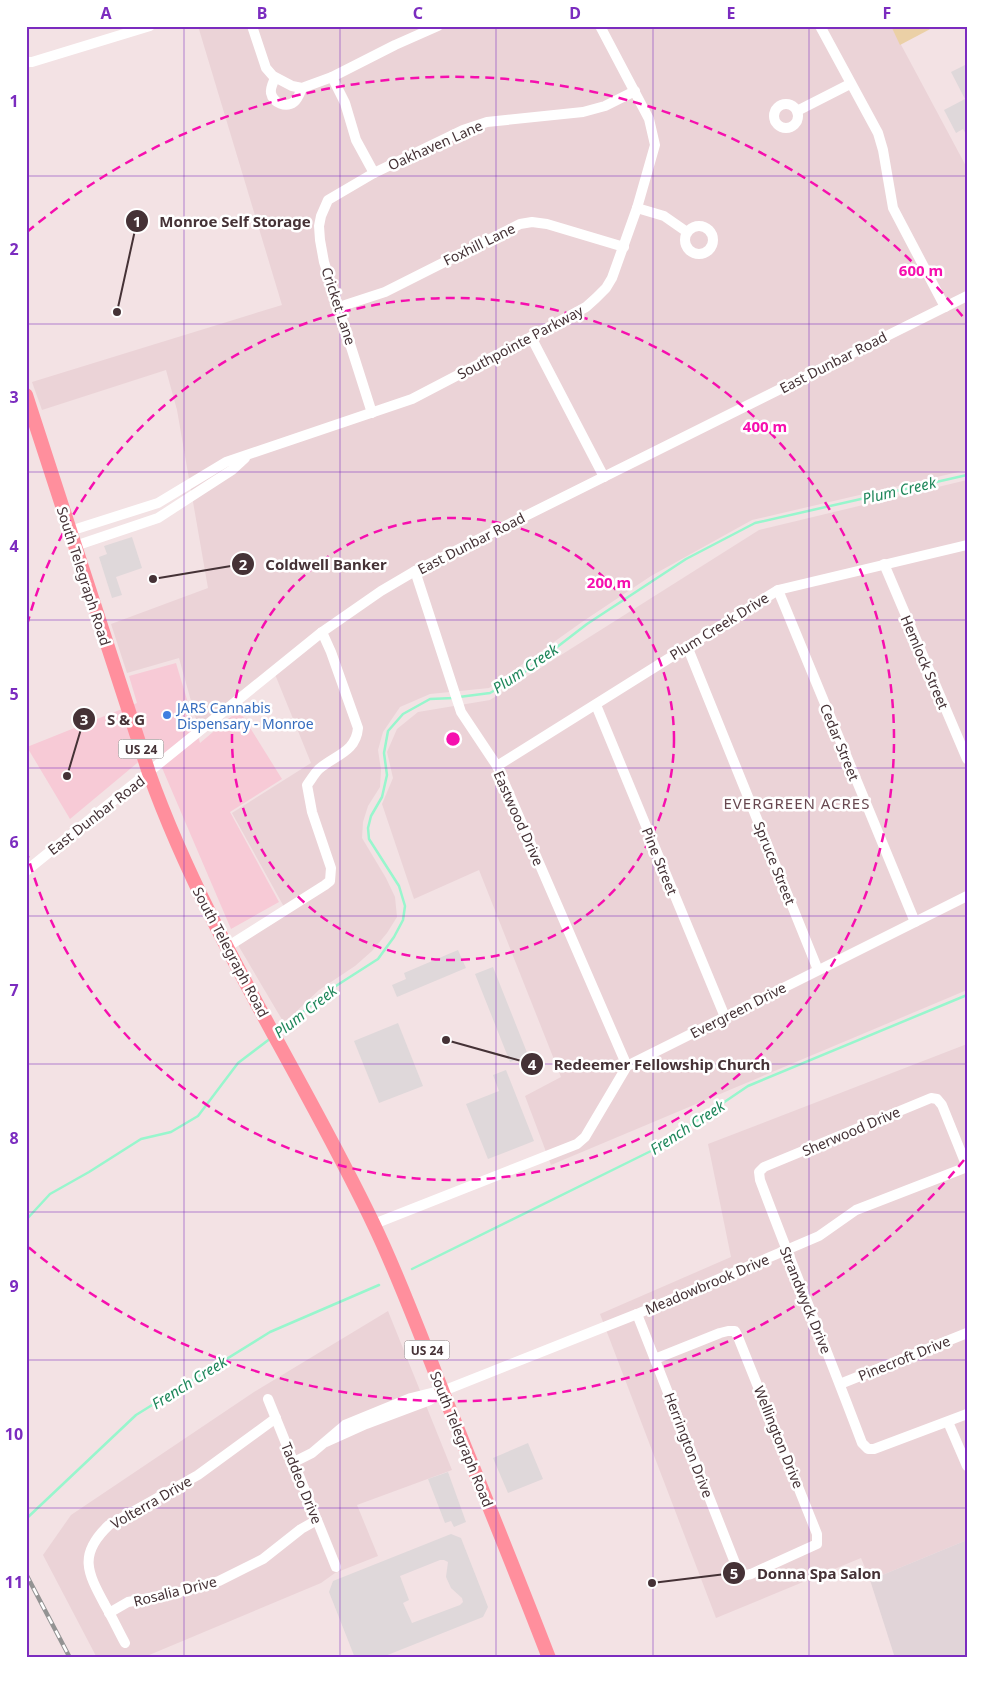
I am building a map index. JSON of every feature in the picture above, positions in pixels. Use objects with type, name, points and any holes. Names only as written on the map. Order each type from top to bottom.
[{"type":"main road","name":"South Telegraph Road","points":[[26,395],[149,774],[168,826],[191,878],[374,1224],[443,1391],[549,1658]]},
{"type":"street","points":[[26,62],[32,62],[150,26]]},
{"type":"street","points":[[252,26],[266,68],[275,78],[292,86],[302,88],[332,77],[395,45],[438,26]]},
{"type":"street","name":"Southpointe Parkway","points":[[70,531],[158,503],[226,462],[412,398],[531,337],[586,307],[596,298],[606,288],[612,278],[624,247],[655,145],[649,119],[600,26]]},
{"type":"street","points":[[820,26],[882,142],[893,208],[945,306]]},
{"type":"street","points":[[332,77],[345,103],[356,140],[374,173]]},
{"type":"street","points":[[275,78],[271,95],[272,99],[280,104],[294,102],[302,88]]},
{"type":"street","points":[[797,111],[850,84]]},
{"type":"street","name":"Oakhaven Lane","points":[[328,200],[374,173],[463,130],[487,122],[583,112],[605,106],[635,91]]},
{"type":"street","name":"Cricket Lane","points":[[328,200],[319,226],[324,262],[372,412]]},
{"type":"street","points":[[637,208],[664,216],[687,232]]},
{"type":"street","name":"Foxhill Lane","points":[[339,308],[385,292],[520,224],[532,222],[554,226],[624,247]]},
{"type":"street","name":"East Dunbar Road","points":[[26,871],[149,774],[322,632],[380,590],[415,570],[967,296]]},
{"type":"street","points":[[531,337],[604,477]]},
{"type":"street","name":"Southpointe Parkway","points":[[74,546],[158,518],[232,470],[248,455]]},
{"type":"street","name":"Plum Creek Drive","points":[[497,766],[778,590],[967,545]]},
{"type":"street","name":"Hemlock Street","points":[[884,564],[967,759]]},
{"type":"street","name":"Eastwood Drive","points":[[415,570],[457,703],[497,766],[627,1066]]},
{"type":"street","name":"Cedar Street","points":[[778,590],[914,922]]},
{"type":"street","points":[[227,947],[330,881],[331,868],[312,812],[308,785],[321,767],[352,746],[358,738],[358,728],[335,661],[322,632]]},
{"type":"street","name":"Spruce Street","points":[[687,646],[818,970]]},
{"type":"street","name":"Pine Street","points":[[596,705],[725,1017]]},
{"type":"street","name":"Evergreen Drive","points":[[627,1066],[967,896]]},
{"type":"street","points":[[374,1224],[577,1144],[585,1137],[627,1066]]},
{"type":"street","name":"Sherwood Drive","points":[[769,1165],[934,1098],[942,1105],[967,1167]]},
{"type":"street","name":"Strandwyck Drive","points":[[769,1165],[759,1172],[760,1180],[861,1439],[868,1449],[874,1449],[948,1422]]},
{"type":"street","name":"Meadowbrook Drive","points":[[294,1462],[312,1453],[344,1425],[411,1398],[443,1391],[637,1314],[819,1236],[856,1210],[967,1167]]},
{"type":"street","name":"Herrington Drive","points":[[637,1314],[737,1568],[742,1576]]},
{"type":"street","name":"Wellington Drive","points":[[655,1360],[728,1330],[734,1331],[742,1346],[817,1534],[817,1544],[751,1574],[742,1576]]},
{"type":"street","name":"Pinecroft Drive","points":[[840,1384],[967,1333]]},
{"type":"street","name":"Taddeo Drive","points":[[268,1399],[336,1567]]},
{"type":"street","points":[[967,1414],[948,1422],[967,1466]]},
{"type":"street","name":"Volterra Drive","points":[[125,1643],[95,1586],[90,1572],[88,1559],[97,1536],[109,1525],[198,1475],[276,1418]]},
{"type":"street","name":"Rosalia Drive","points":[[109,1613],[128,1602],[176,1593],[219,1581],[263,1558],[300,1529],[317,1520]]},
{"type":"shaded area","points":[[198,26],[891,26],[967,168],[967,470],[752,520],[651,576],[489,688],[430,694],[400,707],[383,732],[378,750],[381,770],[380,787],[368,806],[363,822],[362,838],[395,897],[397,917],[372,951],[355,966],[319,990],[284,1023],[238,945],[288,914],[232,813],[311,763],[272,667],[198,726],[179,658],[127,673],[111,624],[208,588],[177,410],[166,370],[42,410],[32,382],[282,305]]},
{"type":"shaded area","points":[[891,26],[936,26],[900,45]]},
{"type":"shaded area","points":[[967,64],[967,136],[963,129],[956,133],[944,110],[965,99],[951,72]]},
{"type":"shaded area","points":[[967,480],[967,990],[551,1165],[525,1096],[561,1077],[479,870],[414,899],[382,804],[393,778],[387,752],[397,729],[418,712],[490,700],[759,530]]},
{"type":"shaded area","points":[[132,537],[142,568],[116,577],[122,595],[112,598],[99,557],[107,554],[104,546]]},
{"type":"shaded area","points":[[176,663],[200,743],[239,710],[282,779],[230,812],[279,902],[231,929],[154,749],[70,819],[27,747],[137,703],[129,676]]},
{"type":"shaded area","points":[[458,950],[466,968],[397,997],[392,985],[406,979],[404,973]]},
{"type":"shaded area","points":[[493,967],[528,1055],[510,1062],[475,974]]},
{"type":"shaded area","points":[[398,1023],[423,1086],[379,1103],[354,1041]]},
{"type":"shaded area","points":[[967,1044],[967,1540],[870,1580],[861,1558],[716,1618],[600,1314],[731,1257],[708,1144]]},
{"type":"shaded area","points":[[506,1070],[534,1141],[488,1159],[466,1104],[499,1091],[493,1075]]},
{"type":"shaded area","points":[[388,1311],[452,1470],[357,1505],[378,1556],[335,1573],[321,1583],[142,1658],[97,1658],[43,1555],[71,1515],[254,1392]]},
{"type":"shaded area","points":[[528,1443],[543,1479],[508,1493],[493,1458]]},
{"type":"shaded area","points":[[448,1472],[466,1522],[454,1527],[451,1521],[445,1523],[428,1479]]},
{"type":"shaded area","points":[[451,1534],[461,1538],[488,1607],[483,1617],[380,1658],[355,1658],[329,1592],[333,1581]],"holes":[[[444,1560],[448,1562],[446,1577],[451,1588],[462,1598],[463,1602],[460,1605],[412,1623],[403,1603],[409,1600],[400,1576]]]},
{"type":"shaded area","points":[[967,1540],[967,1658],[895,1658],[870,1580]]},
{"type":"waterway","name":"Plum Creek","points":[[459,697],[490,693],[522,674],[587,624],[686,559],[755,523],[967,475]]},
{"type":"waterway","name":"Plum Creek","points":[[278,1033],[328,991],[378,959],[394,937],[403,920],[405,906],[399,886],[369,839],[368,828],[371,816],[382,797],[387,775],[384,753],[388,731],[403,714],[430,699],[454,698]]},
{"type":"waterway","name":"French Creek","points":[[412,1269],[655,1149],[748,1086],[967,995]]},
{"type":"waterway","name":"Plum Creek","points":[[26,1220],[50,1194],[141,1139],[171,1132],[198,1116],[238,1063],[271,1038]]},
{"type":"waterway","name":"French Creek","points":[[26,1519],[136,1415],[270,1332],[379,1285]]},
{"type":"railway","points":[[26,1574],[70,1658]]},
{"type":"place","name":"Monroe Self Storage","points":[[117,312]]},
{"type":"place","name":"Coldwell Banker","points":[[153,579]]},
{"type":"place","name":"JARS Cannabis Dispensary - Monroe","points":[[167,715]]},
{"type":"place","name":"S & G","points":[[67,776]]},
{"type":"place","name":"Redeemer Fellowship Church","points":[[446,1040]]},
{"type":"place","name":"Donna Spa Salon","points":[[652,1583]]},
{"type":"district","name":"EVERGREEN ACRES","points":[[797,803]]}]
